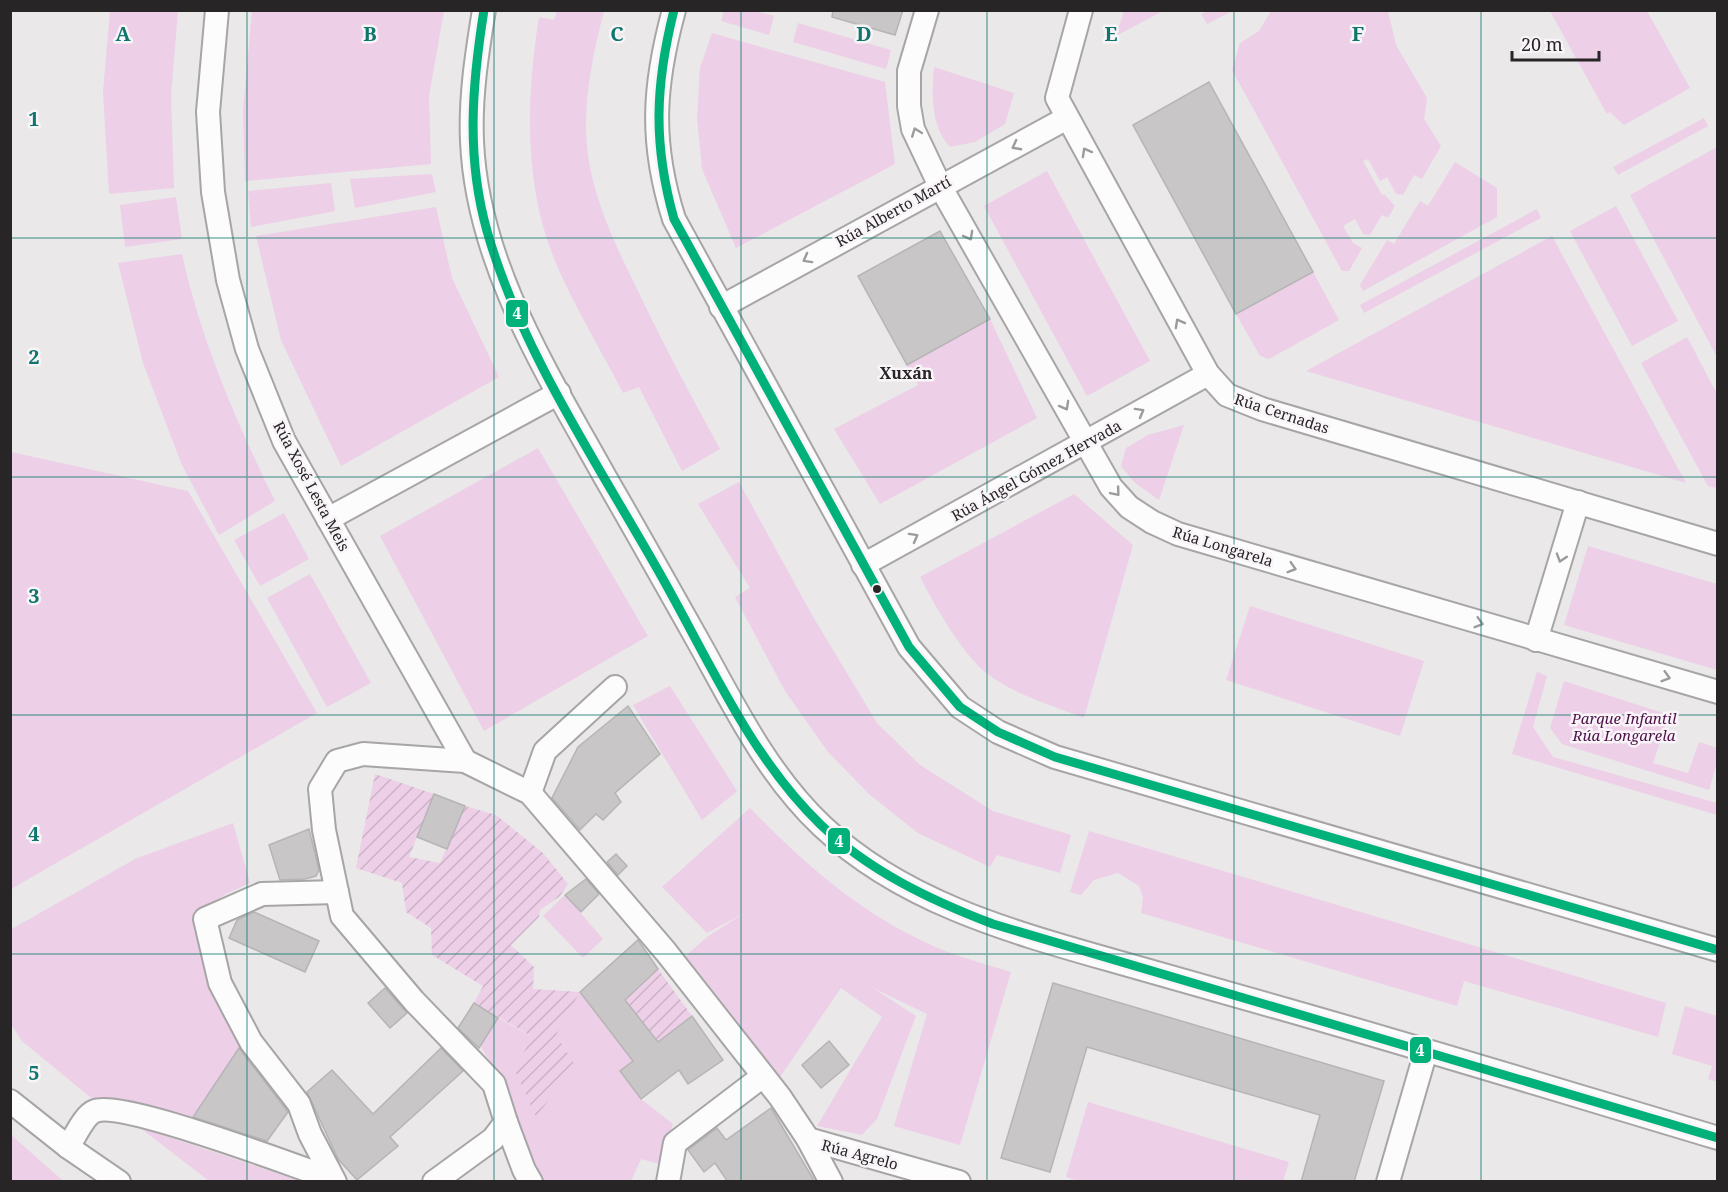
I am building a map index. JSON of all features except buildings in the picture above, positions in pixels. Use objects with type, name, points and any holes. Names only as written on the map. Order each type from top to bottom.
[{"type":"street","name":"Rúa Xosé Lesta Meis","points":[[217,10],[208,112],[213,192],[228,280],[247,349],[284,441],[465,761]]},
{"type":"street","points":[[484,10],[475,66],[472,140],[478,189],[506,288],[559,393],[735,712],[799,802],[859,858],[892,879],[936,902],[1012,930],[1718,1138]]},
{"type":"street","points":[[674,10],[656,95],[661,178],[674,219],[909,647],[934,679],[960,706],[998,732],[1021,744],[1099,771],[1500,885],[1718,950]]},
{"type":"street","name":"Rúa Longarela","points":[[927,10],[909,71],[909,106],[913,129],[940,186],[1085,442],[1111,487],[1129,507],[1152,522],[1178,534],[1718,692]]},
{"type":"street","name":"Rúa Cernadas","points":[[1082,10],[1057,98],[1208,374],[1227,395],[1262,408],[1718,544]]},
{"type":"street","name":"Rúa Alberto Martí","points":[[721,307],[1067,118]]},
{"type":"street","name":"Rúa Ángel Gómez Hervada","points":[[863,565],[1208,374]]},
{"type":"street","points":[[328,519],[559,393]]},
{"type":"street","points":[[1536,640],[1578,502]]},
{"type":"street","points":[[530,793],[545,751],[615,687]]},
{"type":"street","points":[[531,1182],[524,1170],[494,1084],[414,1002],[342,916],[324,830],[320,789],[337,761],[363,754],[465,761],[530,793],[666,952],[763,1076],[808,1139],[831,1182]]},
{"type":"street","points":[[335,1182],[310,1134],[299,1104],[251,1042],[220,983],[206,919],[262,894],[337,892]]},
{"type":"street","points":[[1388,1182],[1426,1051]]},
{"type":"street","points":[[668,1182],[675,1143],[763,1076]]},
{"type":"street","points":[[10,1101],[68,1147],[119,1182]]},
{"type":"street","points":[[68,1147],[92,1112],[104,1108],[130,1113],[224,1141],[316,1173],[328,1182]]},
{"type":"street","points":[[434,1182],[493,1139],[506,1122]]},
{"type":"street","name":"Rúa Agrelo","points":[[808,1139],[959,1182]]},
{"type":"street","name":"Rúa Agrelo","points":[[889,1182],[913,1168]]},
{"type":"green space","points":[[1124,10],[1163,11],[1116,36]]},
{"type":"green space","points":[[110,11],[178,11],[171,95],[174,188],[109,194],[103,92]]},
{"type":"green space","points":[[252,11],[444,11],[429,96],[431,164],[245,181],[243,111]]},
{"type":"green space","points":[[557,11],[604,11],[597,38],[586,109],[587,145],[595,187],[601,208],[627,268],[666,348],[720,449],[682,471],[639,387],[623,393],[581,316],[558,268],[538,207],[530,144],[535,48],[539,17],[554,20]]},
{"type":"green space","points":[[724,11],[756,11],[774,16],[769,35],[721,21]]},
{"type":"green space","points":[[1207,11],[1232,11],[1207,24],[1201,14]]},
{"type":"green space","points":[[1271,11],[1388,11],[1396,45],[1427,98],[1424,119],[1441,146],[1422,179],[1414,175],[1403,195],[1396,194],[1387,177],[1380,181],[1368,159],[1363,161],[1382,195],[1384,194],[1395,206],[1388,218],[1382,215],[1370,235],[1363,234],[1355,219],[1343,226],[1353,243],[1362,248],[1349,271],[1342,271],[1232,70],[1240,43],[1259,31]]},
{"type":"green space","points":[[1550,11],[1647,11],[1690,88],[1624,125],[1610,112],[1607,114]]},
{"type":"green space","points":[[798,23],[891,50],[886,69],[793,42]]},
{"type":"green space","points":[[712,33],[885,82],[895,164],[736,248],[702,169],[697,118],[700,68]]},
{"type":"green space","points":[[934,67],[1014,93],[1005,124],[975,142],[950,147],[939,129],[934,109]]},
{"type":"green space","points":[[1704,118],[1708,126],[1618,175],[1613,167]]},
{"type":"green space","points":[[1717,147],[1717,357],[1630,195]]},
{"type":"green space","points":[[1455,162],[1497,188],[1497,217],[1363,291],[1360,285],[1387,240],[1394,244],[1420,201],[1428,206]]},
{"type":"green space","points":[[1047,171],[1150,361],[1087,396],[984,206]]},
{"type":"green space","points":[[432,174],[436,192],[355,208],[350,179]]},
{"type":"green space","points":[[331,183],[335,211],[251,227],[248,191]]},
{"type":"green space","points":[[176,197],[182,239],[125,247],[120,205]]},
{"type":"green space","points":[[1616,206],[1678,321],[1632,346],[1570,231]]},
{"type":"green space","points":[[436,207],[452,278],[499,377],[341,466],[281,340],[256,236]]},
{"type":"green space","points":[[1537,209],[1541,218],[1364,313],[1360,305]]},
{"type":"green space","points":[[1552,236],[1686,483],[1306,371]]},
{"type":"green space","points":[[182,254],[209,349],[275,501],[219,535],[181,463],[143,363],[118,263]]},
{"type":"green space","points":[[1313,272],[1339,320],[1269,359],[1260,356],[1236,314]]},
{"type":"green space","points":[[990,319],[1037,418],[880,504],[834,429],[918,385],[907,365]]},
{"type":"green space","points":[[1687,337],[1717,394],[1717,488],[1708,486],[1641,363]]},
{"type":"green space","points":[[1184,425],[1159,500],[1135,483],[1121,466],[1126,448],[1148,435]]},
{"type":"green space","points":[[538,448],[648,636],[484,731],[380,536]]},
{"type":"green space","points":[[11,452],[188,491],[317,713],[11,889]]},
{"type":"green space","points":[[739,482],[812,615],[877,723],[920,765],[993,811],[1071,835],[1060,873],[997,855],[990,867],[918,833],[870,795],[828,752],[785,691],[735,597],[750,588],[698,504]]},
{"type":"green space","points":[[1074,494],[1133,545],[1084,718],[1019,693],[984,671],[957,640],[920,577]]},
{"type":"green space","points":[[284,513],[309,559],[260,586],[234,540]]},
{"type":"green space","points":[[1588,546],[1717,584],[1717,670],[1564,625]]},
{"type":"green space","points":[[310,574],[371,683],[327,707],[267,598]]},
{"type":"green space","points":[[1250,606],[1424,661],[1400,736],[1226,680]]},
{"type":"green space","points":[[1537,672],[1547,676],[1533,727],[1553,757],[1717,803],[1717,815],[1512,754]]},
{"type":"green space","name":"Parque Infantil Rúa Longarela","points":[[1564,681],[1669,715],[1653,763],[1688,773],[1699,742],[1717,748],[1717,762],[1709,790],[1562,744],[1550,728]]},
{"type":"green space","points":[[670,686],[737,791],[702,820],[633,705]]},
{"type":"green space","points":[[375,774],[434,794],[409,857],[440,863],[465,806],[496,815],[543,853],[568,884],[560,896],[540,910],[539,917],[511,945],[534,967],[533,989],[580,992],[556,1035],[575,1065],[536,1117],[514,1068],[533,1037],[474,1003],[483,986],[432,955],[431,928],[406,912],[402,883],[356,868]]},
{"type":"green space","points":[[750,808],[794,851],[864,908],[890,924],[945,951],[1011,972],[960,1145],[894,1126],[927,1014],[873,988],[916,1016],[877,1119],[862,1135],[817,1126],[882,1017],[841,988],[778,1080],[682,959],[707,937],[744,913],[707,933],[662,887]]},
{"type":"green space","points":[[233,823],[250,883],[224,895],[197,914],[216,1004],[244,1041],[189,1122],[90,1097],[22,1041],[11,1024],[10,930],[135,859]]},
{"type":"green space","points":[[1089,831],[1666,1003],[1658,1037],[1464,981],[1457,1006],[1141,913],[1143,897],[1139,886],[1118,873],[1094,880],[1081,895],[1070,892]]},
{"type":"green space","points":[[565,895],[603,939],[583,958],[543,916]]},
{"type":"green space","points":[[658,969],[692,1016],[658,1042],[625,1000]]},
{"type":"green space","points":[[580,992],[620,1044],[645,1025],[658,1042],[620,1071],[641,1099],[673,1124],[660,1164],[641,1159],[631,1181],[545,1181],[534,1170],[502,1083],[480,1045],[498,1018],[533,1037],[555,1035]]},
{"type":"green space","points":[[1685,1006],[1717,1016],[1717,1082],[1708,1079],[1712,1066],[1672,1054]]},
{"type":"green space","points":[[1088,1102],[1289,1162],[1283,1181],[1083,1182],[1066,1177]]},
{"type":"green space","points":[[139,1127],[300,1181],[209,1181]]},
{"type":"green space","points":[[10,1134],[62,1180],[65,1181],[11,1181]]},
{"type":"transit line","name":"4","points":[[484,10],[474,93],[476,176],[487,231],[520,320],[563,406],[659,572],[731,704],[772,768],[820,824],[859,856],[901,883],[993,924],[1718,1138]]},
{"type":"transit line","name":"4","points":[[674,10],[663,64],[659,115],[662,165],[674,219],[909,647],[960,707],[998,732],[1055,757],[1718,950]]},
{"type":"district","name":"Xuxán","points":[[906,373]]}]
